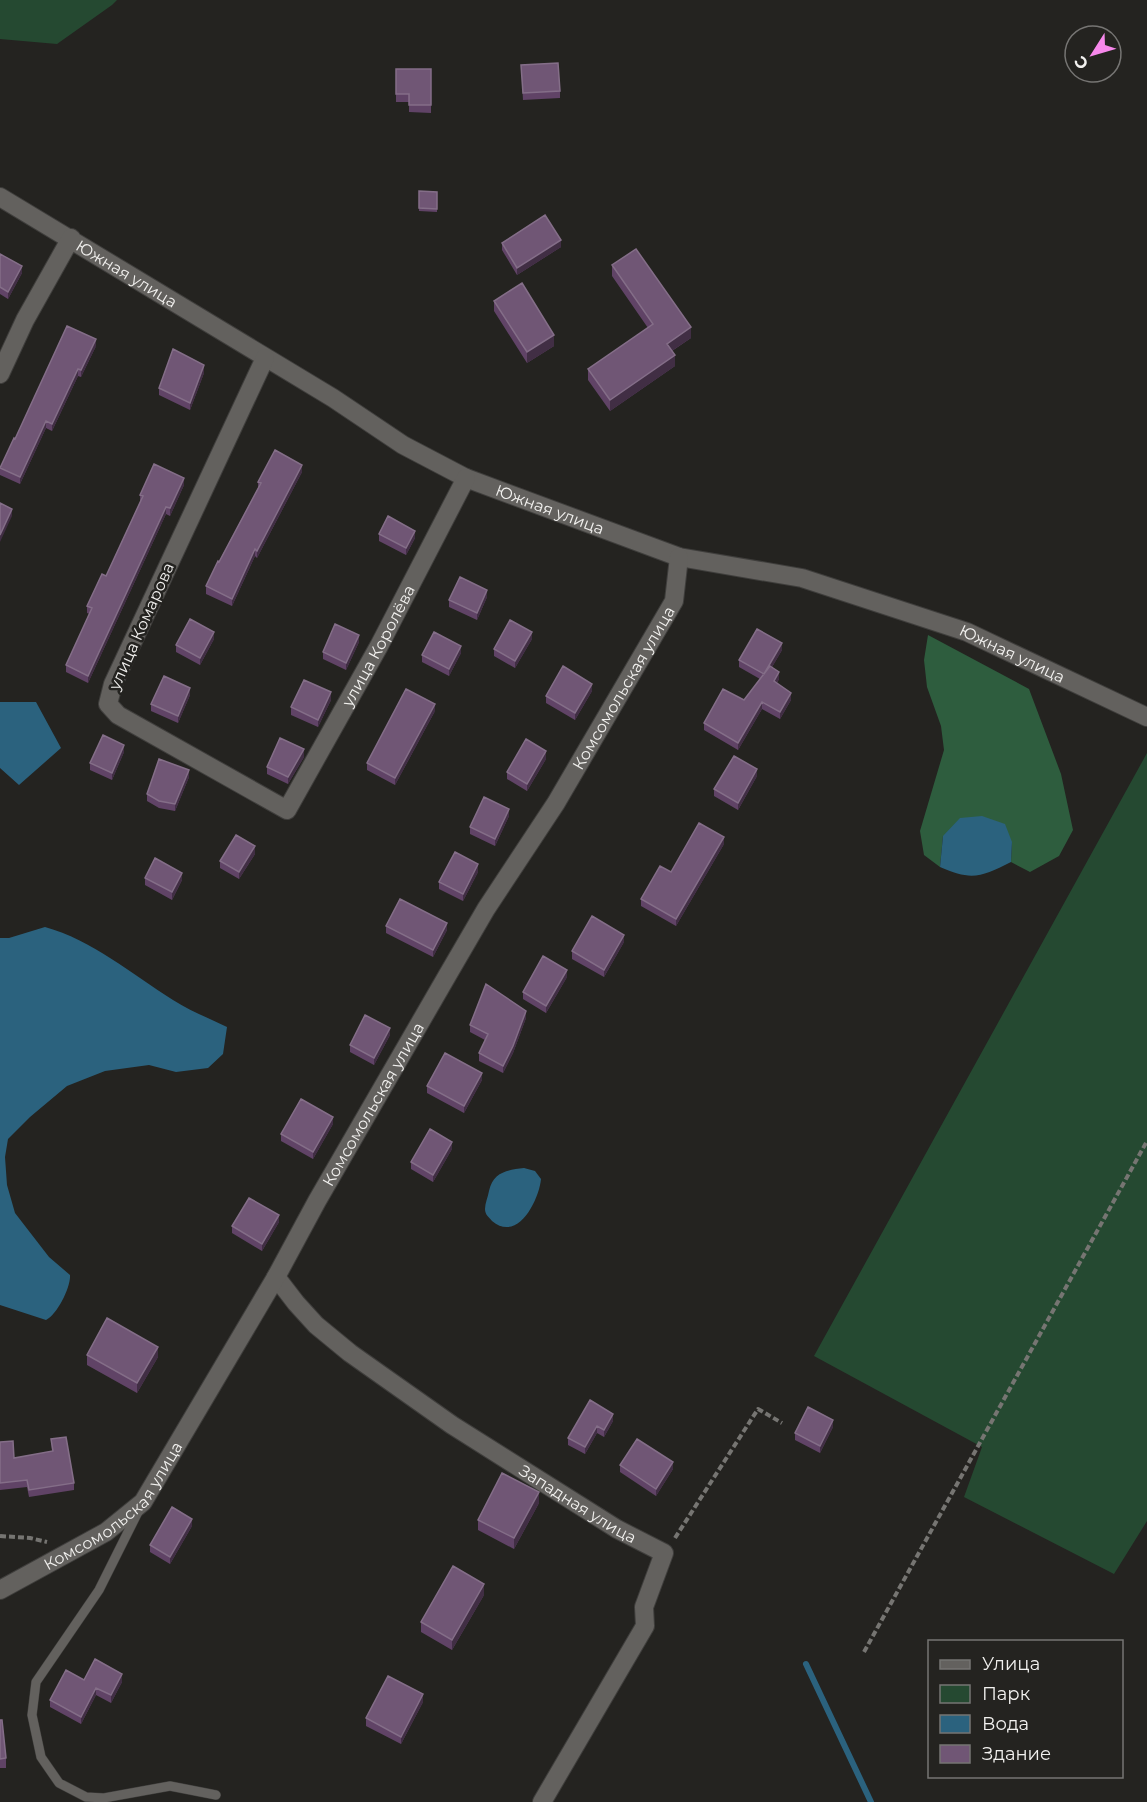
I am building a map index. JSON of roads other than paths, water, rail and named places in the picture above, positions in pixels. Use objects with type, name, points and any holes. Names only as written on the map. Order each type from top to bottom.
[{"type":"street","name":"Южная улица","points":[[0,197],[333,399],[403,445],[466,478],[679,557],[802,578],[967,632],[1147,717]]},
{"type":"street","points":[[0,374],[25,320],[71,238]]},
{"type":"street","name":"улица Комарова","points":[[265,358],[113,684],[108,704],[118,715],[287,810]]},
{"type":"street","name":"улица Королёва","points":[[287,810],[379,646],[466,478]]},
{"type":"street","name":"Комсомольская улица","points":[[0,1590],[106,1532],[143,1503],[276,1277],[323,1191],[486,909],[556,803],[674,601],[679,557]]},
{"type":"street","name":"Западная улица","points":[[276,1277],[296,1304],[316,1325],[350,1353],[452,1425],[617,1529],[664,1553],[644,1607],[645,1626],[542,1802]]},
{"type":"lane","points":[[143,1503],[99,1590],[36,1682],[32,1715],[41,1757],[59,1783],[86,1797],[104,1798],[170,1786],[216,1795]]},
{"type":"water","points":[[0,702],[36,702],[61,748],[19,785],[0,768]]},
{"type":"water","points":[[982,816],[1005,824],[1012,842],[1011,862],[984,874],[968,876],[940,867],[943,836],[960,818]]},
{"type":"water","points":[[45,927],[79,940],[179,1004],[227,1027],[223,1054],[208,1068],[176,1072],[149,1065],[105,1071],[67,1086],[8,1139],[5,1157],[7,1185],[15,1213],[49,1257],[70,1275],[62,1300],[55,1313],[46,1320],[0,1305],[0,938],[9,938]]},
{"type":"water","points":[[524,1168],[535,1171],[541,1179],[536,1198],[526,1216],[518,1223],[510,1227],[501,1226],[492,1221],[485,1211],[491,1185],[502,1173]]},
{"type":"waterway","points":[[806,1664],[871,1802]]}]
